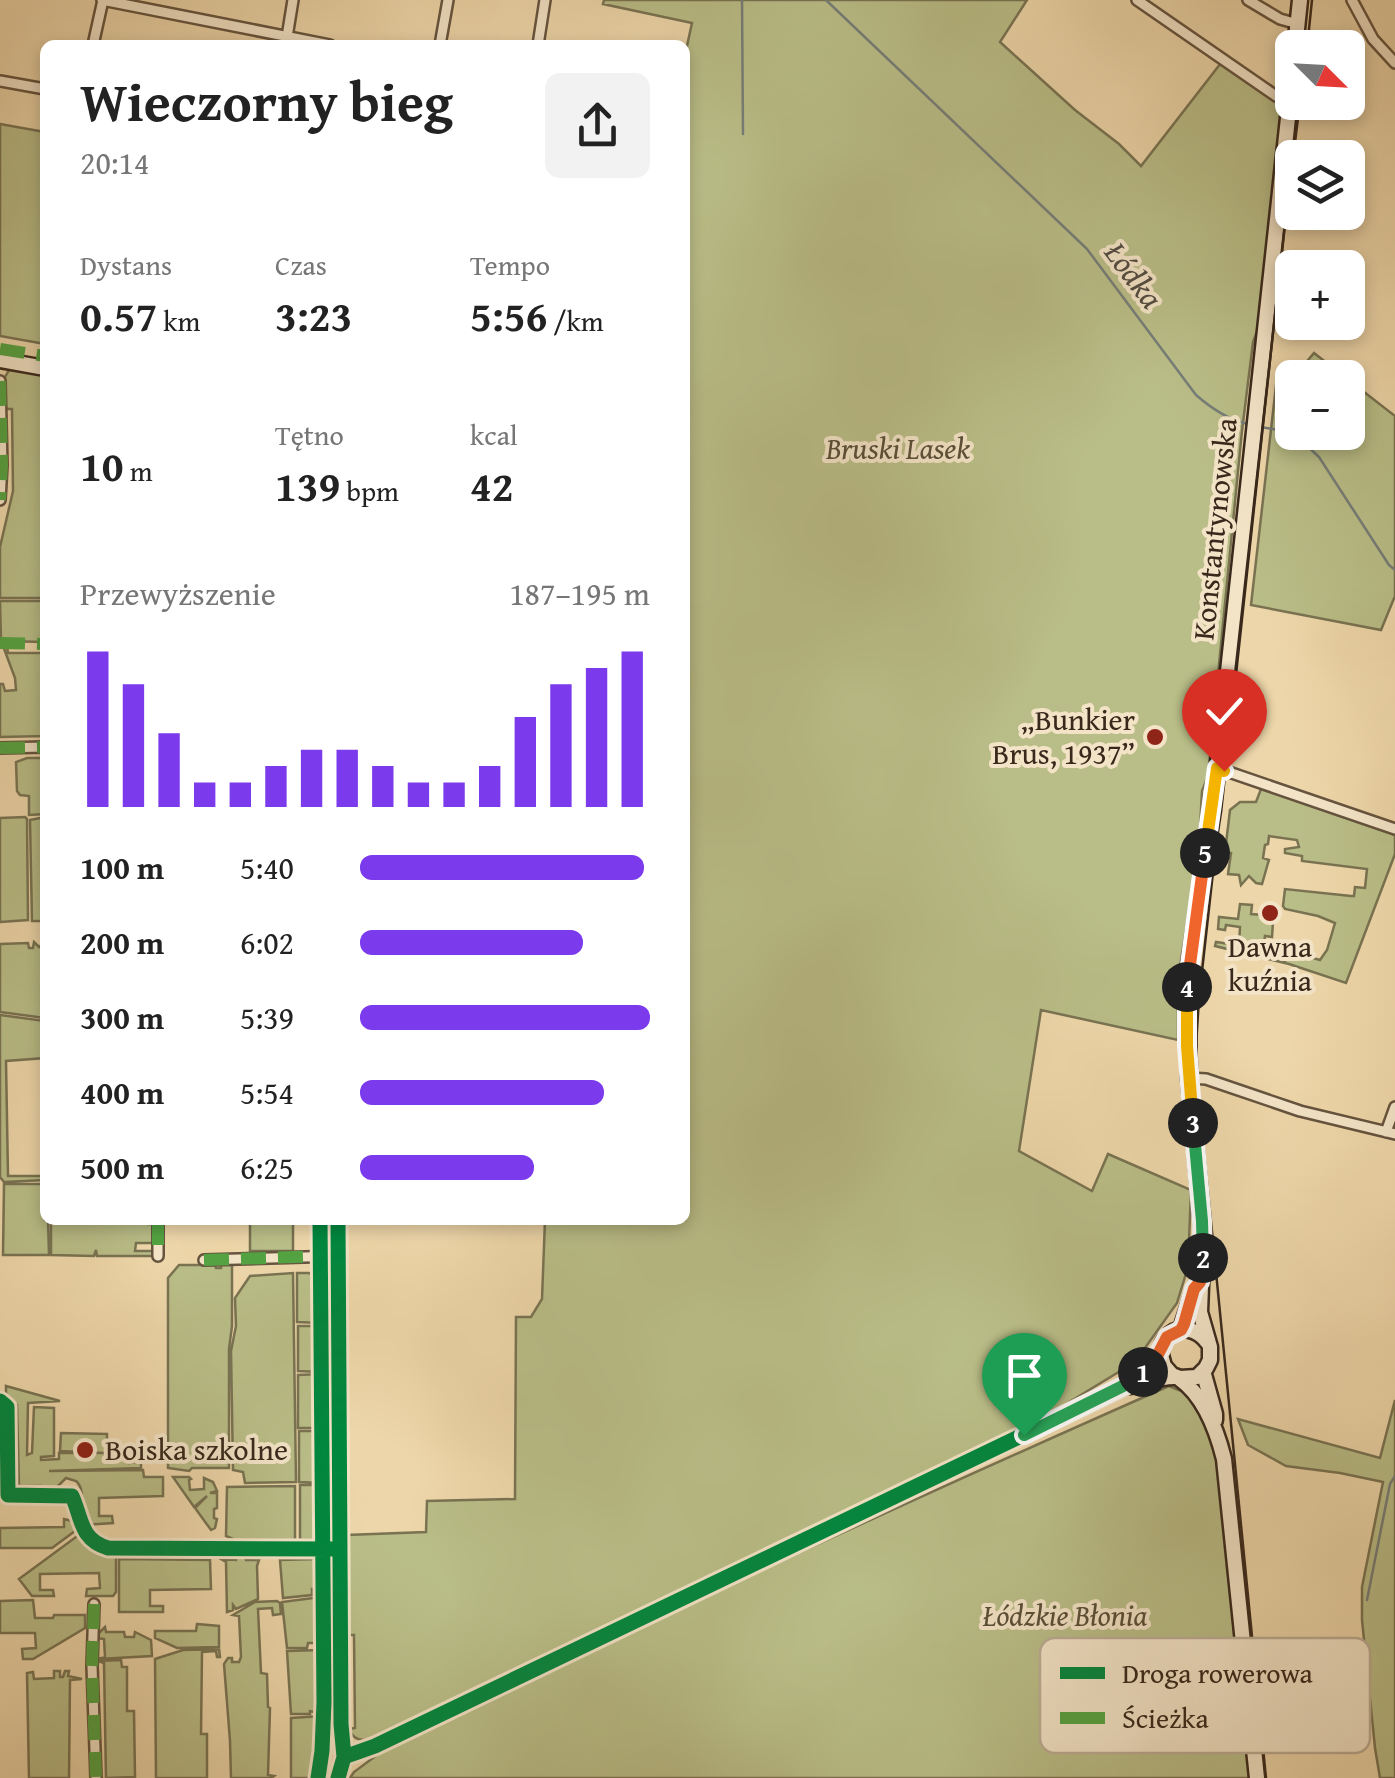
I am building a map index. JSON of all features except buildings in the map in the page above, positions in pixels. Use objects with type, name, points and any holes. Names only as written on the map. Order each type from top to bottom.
[{"type":"main road","points":[[1298,30],[1300,0]]},
{"type":"main road","name":"Konstantynowska","points":[[1208,1343],[1201,1320],[1202,1221],[1188,1078],[1187,980],[1217,768],[1289,120]]},
{"type":"main road","points":[[0,360],[40,367]]},
{"type":"main road","points":[[338,1225],[344,1757],[338,1778]]},
{"type":"main road","name":"Konstantynowska","points":[[1181,1330],[1194,1289],[1200,1282]]},
{"type":"main road","points":[[344,1757],[375,1746],[1123,1386],[1148,1369],[1167,1337],[1181,1330],[1196,1332],[1208,1343],[1210,1356],[1204,1372],[1215,1414],[1214,1425]]},
{"type":"main road","points":[[1162,1347],[1164,1366],[1194,1391],[1214,1425],[1227,1474],[1243,1638]]},
{"type":"main road","points":[[1123,1386],[1167,1376],[1192,1378],[1204,1372]]},
{"type":"main road","points":[[1255,1753],[1257,1778]]},
{"type":"street","points":[[95,40],[102,0],[299,40]]},
{"type":"street","points":[[287,37],[294,0]]},
{"type":"street","points":[[441,40],[448,0]]},
{"type":"street","points":[[539,40],[545,0]]},
{"type":"street","points":[[1137,0],[1275,95]]},
{"type":"street","points":[[1248,0],[1278,18],[1298,24]]},
{"type":"street","points":[[1352,0],[1373,39],[1395,62]]},
{"type":"street","points":[[0,80],[40,88]]},
{"type":"street","points":[[0,382],[0,500]]},
{"type":"street","points":[[0,748],[40,747]]},
{"type":"street","points":[[1217,768],[1395,829]]},
{"type":"street","points":[[1188,1078],[1206,1079],[1300,1111],[1391,1134],[1395,1107]]},
{"type":"street","points":[[158,1225],[158,1256]]},
{"type":"street","points":[[204,1260],[338,1256]]},
{"type":"street","points":[[0,1401],[8,1407],[8,1494],[72,1496],[78,1519],[96,1545],[340,1549]]},
{"type":"street","points":[[94,1604],[96,1778]]},
{"type":"green space","name":"Bruski Lasek","points":[[604,0],[1027,0],[1000,42],[1141,166],[1221,63],[1275,100],[1275,120],[1282,120],[1280,140],[1275,140],[1275,181],[1259,326],[1253,342],[1242,431],[1208,776],[1202,791],[1199,847],[1178,979],[1178,1040],[1041,1010],[1019,1151],[1092,1191],[1108,1154],[1191,1190],[1188,1267],[1177,1303],[1135,1362],[1025,1429],[375,1740],[363,1740],[353,1736],[349,1729],[355,1728],[354,1635],[348,1635],[347,1535],[426,1532],[427,1501],[515,1499],[516,1317],[531,1317],[542,1299],[545,1225],[690,1225],[688,40],[692,23],[603,4]]},
{"type":"green space","points":[[0,124],[40,131],[40,343],[0,336]]},
{"type":"green space","points":[[9,370],[40,373],[40,598],[0,598],[0,547],[13,491],[12,409],[4,409],[5,377]]},
{"type":"green space","points":[[1365,392],[1395,416],[1395,596],[1381,630],[1251,605],[1275,395],[1275,450],[1365,450]]},
{"type":"green space","points":[[0,601],[40,601],[40,642],[1,641]]},
{"type":"green space","points":[[3,646],[7,646],[8,653],[40,653],[40,736],[0,737],[0,684],[5,691],[16,690]]},
{"type":"green space","points":[[40,758],[40,814],[29,815],[29,796],[17,791],[16,762]]},
{"type":"green space","points":[[1261,789],[1395,835],[1395,854],[1346,983],[1215,946],[1216,942],[1230,944],[1234,949],[1239,945],[1240,927],[1226,925],[1225,930],[1218,929],[1219,917],[1238,919],[1240,904],[1252,905],[1251,914],[1263,915],[1263,920],[1273,922],[1272,937],[1265,936],[1263,952],[1268,953],[1269,944],[1277,945],[1275,960],[1285,962],[1287,955],[1296,953],[1320,960],[1335,923],[1285,909],[1285,889],[1354,896],[1355,887],[1365,888],[1367,869],[1302,861],[1302,856],[1285,853],[1285,849],[1299,847],[1297,840],[1269,836],[1263,858],[1269,860],[1262,884],[1249,876],[1241,885],[1239,875],[1228,874],[1231,853],[1225,852],[1230,810],[1240,802],[1256,802]]},
{"type":"green space","points":[[25,817],[28,920],[0,922],[0,818]]},
{"type":"green space","points":[[40,818],[40,921],[32,921],[30,820]]},
{"type":"green space","points":[[34,942],[40,946],[40,1017],[0,1012],[0,944],[28,943],[33,948]]},
{"type":"green space","points":[[0,1015],[40,1020],[40,1058],[6,1061],[8,1176],[40,1176],[40,1180],[4,1182],[0,1177]]},
{"type":"green space","points":[[4,1184],[40,1184],[40,1225],[48,1225],[49,1255],[3,1255]]},
{"type":"green space","points":[[51,1225],[155,1225],[155,1240],[136,1243],[135,1251],[155,1251],[155,1256],[97,1256],[96,1250],[94,1256],[51,1255]]},
{"type":"green space","points":[[250,1225],[293,1225],[293,1251],[250,1251]]},
{"type":"green space","points":[[179,1265],[232,1265],[229,1468],[168,1468],[168,1278]]},
{"type":"green space","points":[[293,1273],[296,1482],[245,1483],[243,1472],[233,1470],[231,1351],[236,1326],[235,1298],[250,1276]]},
{"type":"green space","points":[[297,1273],[309,1273],[319,1280],[320,1323],[297,1322]]},
{"type":"green space","points":[[298,1326],[320,1326],[320,1372],[298,1371]]},
{"type":"green space","points":[[320,1374],[320,1428],[298,1428],[298,1375]]},
{"type":"green space","points":[[6,1386],[60,1401],[28,1403],[27,1455],[32,1453],[34,1407],[54,1408],[54,1456],[41,1460],[59,1459],[59,1453],[104,1453],[60,1451],[61,1433],[107,1434],[107,1453],[141,1452],[130,1455],[129,1463],[141,1461],[141,1468],[49,1471],[143,1470],[144,1477],[163,1477],[163,1496],[99,1498],[99,1516],[112,1516],[113,1523],[84,1525],[80,1485],[76,1481],[66,1478],[53,1491],[41,1486],[19,1486],[17,1405],[11,1405],[6,1398]]},
{"type":"green space","name":"Łódzkie Błonia","points":[[1169,1386],[1191,1395],[1199,1406],[1216,1456],[1237,1638],[1040,1638],[1040,1753],[1249,1753],[1251,1778],[350,1778],[381,1752],[872,1519]]},
{"type":"green space","points":[[1395,1400],[1395,1778],[1380,1778],[1370,1699],[1370,1638],[1364,1638],[1362,1620],[1362,1587],[1383,1482],[1286,1466],[1248,1445],[1238,1419],[1380,1458]]},
{"type":"green space","points":[[299,1431],[320,1431],[321,1483],[299,1482]]},
{"type":"green space","points":[[173,1477],[189,1477],[190,1490],[204,1489],[204,1478],[213,1482],[217,1491],[210,1493],[217,1493],[215,1528],[211,1530],[195,1508],[207,1496],[194,1507]]},
{"type":"green space","points":[[300,1485],[321,1485],[321,1537],[317,1540],[300,1538]]},
{"type":"green space","points":[[295,1486],[295,1540],[235,1540],[226,1536],[227,1487]]},
{"type":"green space","points":[[64,1519],[79,1528],[52,1548],[0,1548],[0,1528],[64,1527]]},
{"type":"green space","points":[[80,1534],[101,1553],[116,1555],[113,1596],[86,1596],[87,1589],[100,1588],[99,1573],[40,1574],[40,1590],[53,1590],[54,1596],[32,1596],[19,1579]]},
{"type":"green space","points":[[221,1552],[222,1559],[236,1560],[237,1553],[245,1553],[246,1560],[259,1560],[258,1599],[236,1609],[233,1605],[233,1610],[227,1612],[226,1562],[219,1558]]},
{"type":"green space","points":[[318,1553],[322,1595],[312,1589],[312,1595],[283,1598],[280,1560],[317,1559]]},
{"type":"green space","points":[[119,1559],[210,1560],[211,1589],[150,1590],[150,1606],[163,1606],[163,1612],[119,1612]]},
{"type":"green space","points":[[321,1597],[322,1647],[308,1643],[307,1648],[287,1648],[282,1602]]},
{"type":"green space","points":[[33,1600],[35,1618],[85,1615],[85,1628],[33,1659],[23,1659],[22,1649],[36,1648],[35,1633],[0,1633],[0,1601]]},
{"type":"green space","points":[[277,1601],[281,1614],[273,1615],[272,1608],[258,1609],[261,1673],[267,1674],[270,1708],[268,1775],[274,1776],[231,1778],[224,1664],[228,1658],[239,1662],[241,1657],[239,1616],[233,1615],[255,1602]]},
{"type":"green space","points":[[197,1624],[219,1626],[219,1647],[177,1648],[155,1638],[155,1631],[196,1631]]},
{"type":"green space","points":[[105,1627],[106,1632],[124,1632],[125,1637],[134,1637],[135,1632],[151,1640],[152,1656],[98,1659],[105,1657],[104,1639],[97,1638]]},
{"type":"green space","points":[[219,1649],[220,1657],[216,1651],[202,1652],[201,1734],[207,1734],[207,1778],[156,1778],[155,1659],[183,1650]]},
{"type":"green space","points":[[322,1650],[322,1714],[291,1714],[287,1651]]},
{"type":"green space","points":[[121,1660],[122,1667],[127,1667],[127,1711],[134,1711],[135,1777],[106,1778],[104,1663],[98,1661]]},
{"type":"green space","points":[[54,1671],[60,1671],[63,1677],[69,1671],[68,1676],[82,1679],[70,1680],[69,1778],[29,1778],[27,1673],[33,1672],[34,1679],[54,1678]]},
{"type":"green space","points":[[322,1716],[316,1778],[291,1778],[291,1718]]},
{"type":"waterway","points":[[742,0],[743,134]]},
{"type":"waterway","name":"Łódka","points":[[826,0],[1087,249],[1196,395],[1220,413],[1248,424]]},
{"type":"waterway","name":"Łódka","points":[[1261,427],[1284,431],[1319,457],[1395,570]]},
{"type":"waterway","points":[[1367,1600],[1390,1484],[1395,1476]]},
{"type":"tram line","points":[[1309,30],[1312,0]]},
{"type":"tram line","points":[[1295,140],[1298,120]]},
{"type":"tram line","points":[[1252,1638],[1196,1046],[1284,230]]},
{"type":"tram line","points":[[1264,1753],[1266,1778]]},
{"type":"marked path","points":[[0,349],[40,355]]},
{"type":"marked path","points":[[0,381],[0,500]]},
{"type":"marked path","points":[[0,643],[40,644]]},
{"type":"marked path","points":[[0,748],[40,747]]},
{"type":"marked path","points":[[158,1225],[158,1256]]},
{"type":"marked path","points":[[204,1260],[328,1256]]},
{"type":"marked path","points":[[94,1604],[96,1778]]},
{"type":"cycle path","points":[[318,1778],[324,1702],[320,1225]]},
{"type":"cycle path","points":[[338,1225],[344,1757],[338,1778]]},
{"type":"cycle path","points":[[344,1757],[375,1746],[1123,1387],[1147,1369],[1162,1347]]},
{"type":"cycle path","points":[[0,1401],[7,1407],[8,1495],[72,1496],[87,1534],[108,1548],[336,1549]]},
{"type":"place","name":"„Bunkier Brus, 1937”","points":[[1155,737]]},
{"type":"place","name":"Dawna kuźnia","points":[[1270,913]]},
{"type":"place","name":"Boiska szkolne","points":[[85,1450]]},
{"type":"route","points":[[1024,1435],[1123,1386],[1148,1369],[1167,1337],[1181,1330],[1194,1289],[1200,1282],[1203,1236],[1188,1078],[1186,998],[1217,768],[1224,771]]}]
